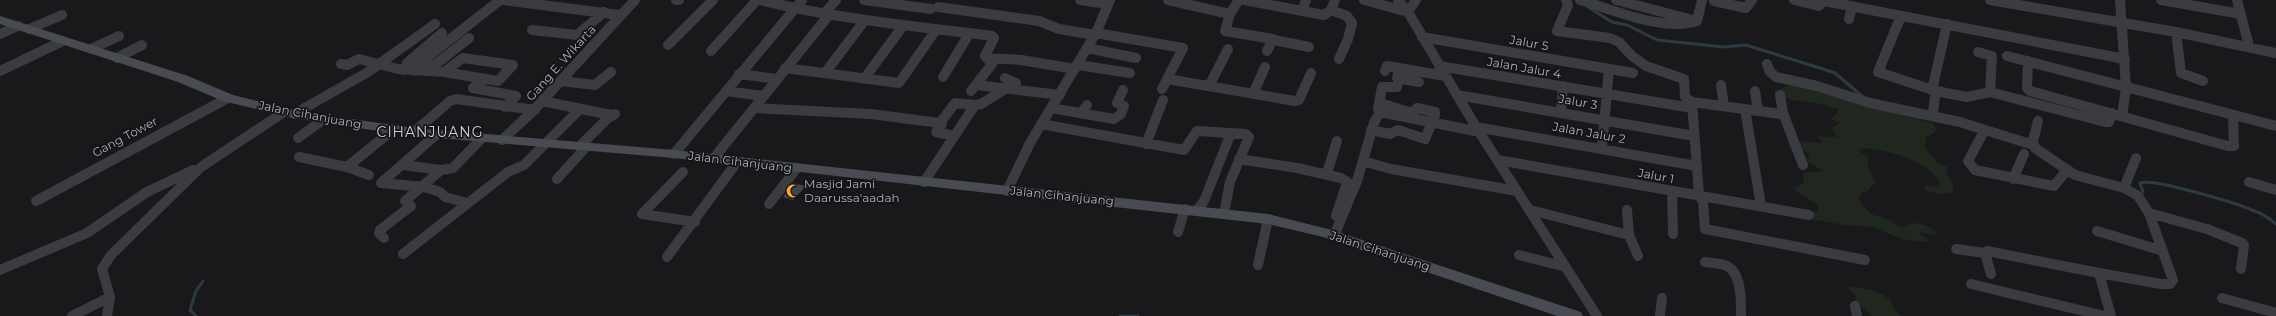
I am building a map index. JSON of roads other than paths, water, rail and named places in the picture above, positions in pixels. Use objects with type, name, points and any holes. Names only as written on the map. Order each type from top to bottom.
[{"type":"main road","name":"Jalan Cihanjuang","points":[[0,20],[184,79],[228,98],[289,113],[324,119],[414,132],[674,154],[1268,219],[1331,234],[1549,312],[1574,316]]},
{"type":"street","points":[[414,71],[430,56],[500,0]]},
{"type":"street","points":[[503,0],[620,15]]},
{"type":"street","name":"Gang E. Wikarta","points":[[502,140],[535,110],[635,0]]},
{"type":"street","points":[[668,45],[713,0]]},
{"type":"street","points":[[711,51],[759,0],[796,9],[903,26],[994,38],[985,56],[992,64],[974,88],[1010,88],[1060,95]]},
{"type":"street","points":[[674,154],[802,0]]},
{"type":"street","points":[[713,159],[777,79],[836,0]]},
{"type":"street","points":[[864,0],[1039,21],[1059,29],[1183,48],[1162,89]]},
{"type":"street","points":[[1007,191],[1041,124],[1060,95],[1095,34],[1109,2],[1080,0]]},
{"type":"street","points":[[1168,0],[1196,6],[1209,11],[1230,14]]},
{"type":"street","points":[[1239,0],[1230,14],[1225,29],[1227,32],[1309,47]]},
{"type":"street","points":[[1244,0],[1324,15],[1330,10],[1335,0]]},
{"type":"street","points":[[1302,11],[1306,0]]},
{"type":"street","points":[[1364,0],[1408,12]]},
{"type":"street","points":[[1398,0],[1408,12],[1445,76],[1597,316]]},
{"type":"street","points":[[1408,12],[1416,0]]},
{"type":"street","points":[[1566,0],[1568,5],[1557,31],[1599,36],[1621,43],[1633,57],[1648,67],[1663,74],[1684,79],[1685,97],[1692,105],[1699,195],[1703,202],[1705,229],[1865,260]]},
{"type":"street","points":[[1580,0],[1663,24],[1687,24],[1697,21]]},
{"type":"street","points":[[1616,0],[1697,21]]},
{"type":"street","points":[[1697,21],[1702,0]]},
{"type":"street","points":[[1714,1],[1746,8],[1752,0]]},
{"type":"street","points":[[1794,0],[1818,6],[1821,6],[1824,0],[2125,59]]},
{"type":"street","points":[[1869,10],[1871,0]]},
{"type":"street","points":[[1990,0],[2037,4],[2122,24],[2176,32],[2276,53]]},
{"type":"street","points":[[2120,0],[2126,88],[2122,116]]},
{"type":"street","points":[[2161,0],[2241,14]]},
{"type":"street","points":[[2237,0],[2248,46]]},
{"type":"street","points":[[1849,19],[1852,6]]},
{"type":"street","points":[[1330,10],[1347,16],[1351,20],[1353,27],[1340,59]]},
{"type":"street","points":[[532,30],[577,35],[604,12]]},
{"type":"street","points":[[0,34],[24,28],[62,15]]},
{"type":"street","points":[[1901,16],[1878,72],[1934,90],[1967,97],[1990,92],[2105,122],[2109,122],[2112,113]]},
{"type":"street","points":[[825,73],[865,20]]},
{"type":"street","points":[[0,270],[87,233],[147,192],[201,167],[289,113],[380,64],[435,24]]},
{"type":"street","points":[[1933,111],[1934,90],[1947,24]]},
{"type":"street","points":[[864,79],[903,26]]},
{"type":"street","points":[[785,68],[864,79],[901,82],[936,30]]},
{"type":"street","points":[[2176,32],[2181,73],[2203,81]]},
{"type":"street","points":[[404,70],[410,65],[407,63],[442,33]]},
{"type":"street","points":[[943,78],[969,34]]},
{"type":"street","points":[[91,49],[119,36]]},
{"type":"street","name":"Jalur 5","points":[[1422,37],[1633,73]]},
{"type":"street","points":[[427,71],[469,38]]},
{"type":"street","points":[[1268,51],[1274,40]]},
{"type":"street","points":[[0,71],[63,41]]},
{"type":"street","points":[[393,42],[406,44]]},
{"type":"street","points":[[117,58],[142,45]]},
{"type":"street","points":[[1087,48],[1136,58]]},
{"type":"street","points":[[1209,86],[1228,49]]},
{"type":"street","points":[[1978,52],[1992,56],[1990,92]]},
{"type":"street","points":[[2007,56],[2276,128]]},
{"type":"street","points":[[341,64],[347,65],[359,59],[404,70],[444,72],[498,81],[513,65],[462,58],[444,72]]},
{"type":"street","points":[[987,58],[1021,60],[1130,73]]},
{"type":"street","points":[[2028,62],[2028,90],[2230,147],[2234,146],[2238,118]]},
{"type":"street","points":[[1766,64],[1770,72],[1776,77],[1817,86],[1870,103],[1960,122],[2033,145],[2067,170],[2090,180],[2124,188],[2138,196],[2149,213],[2173,280],[2170,284],[2099,273],[2010,254],[1990,251],[1985,253],[1956,249]]},
{"type":"street","points":[[1385,72],[1386,66],[1445,76]]},
{"type":"street","name":"Jalan Jalur 4","points":[[1439,66],[1606,93],[1692,105],[1724,106],[1781,114]]},
{"type":"street","points":[[1253,94],[1265,67]]},
{"type":"street","points":[[1331,234],[1357,181],[1371,130],[1380,107],[1382,87],[1397,87],[1399,68]]},
{"type":"street","points":[[1602,148],[1609,69]]},
{"type":"street","points":[[561,82],[595,85],[611,72]]},
{"type":"street","points":[[1167,79],[1290,101],[1299,100],[1311,73]]},
{"type":"street","points":[[739,74],[777,79]]},
{"type":"street","points":[[954,136],[936,132],[942,124],[940,123],[955,102],[975,105],[981,104],[1010,88],[1016,83],[1005,78]]},
{"type":"street","points":[[1399,78],[1419,82]]},
{"type":"street","points":[[485,79],[473,88],[516,96],[506,107]]},
{"type":"street","points":[[1721,85],[1724,106]]},
{"type":"street","points":[[1561,112],[1564,86]]},
{"type":"street","points":[[1051,108],[1114,119],[1121,114],[1124,106],[1116,103],[1124,90]]},
{"type":"street","points":[[726,91],[763,96]]},
{"type":"street","points":[[1755,91],[1758,111]]},
{"type":"street","name":"Jalur 3","points":[[1457,95],[1694,136]]},
{"type":"street","points":[[1780,95],[1781,114],[1795,139],[1796,152],[1802,165]]},
{"type":"street","name":"Gang Tower","points":[[36,201],[228,98]]},
{"type":"street","points":[[414,132],[455,99],[476,100],[506,107],[535,110]]},
{"type":"street","points":[[1146,144],[1155,125],[1163,100]]},
{"type":"street","points":[[542,101],[613,114],[583,146],[557,179]]},
{"type":"street","points":[[924,182],[975,105]]},
{"type":"street","points":[[1081,113],[1087,105]]},
{"type":"street","name":"Jalan Jalur 2","points":[[1380,107],[1431,123],[1602,148],[1697,166]]},
{"type":"street","points":[[754,108],[810,112],[852,112],[915,118],[940,123]]},
{"type":"street","points":[[403,254],[508,172],[524,165],[580,109]]},
{"type":"street","points":[[1746,109],[1761,206]]},
{"type":"street","points":[[298,138],[324,119]]},
{"type":"street","points":[[2033,145],[2038,121]]},
{"type":"street","points":[[1371,130],[1390,134],[1398,130],[1424,139],[1431,123]]},
{"type":"street","points":[[1041,124],[1184,150],[1197,131],[1246,134],[1249,136],[1230,182],[1224,213]]},
{"type":"street","points":[[347,167],[394,129]]},
{"type":"street","points":[[1178,232],[1191,210],[1204,201],[1230,133]]},
{"type":"street","points":[[437,134],[381,184],[420,186],[442,193],[445,198],[467,203]]},
{"type":"street","points":[[1982,135],[1968,161],[1970,166],[1975,170],[2013,179],[2054,186],[2067,170]]},
{"type":"street","points":[[403,165],[441,170],[453,168],[482,138]]},
{"type":"street","points":[[1327,173],[1337,141]]},
{"type":"street","points":[[2013,179],[2016,169],[2024,154]]},
{"type":"street","points":[[299,157],[347,167],[369,175]]},
{"type":"street","points":[[2124,188],[2136,158]]},
{"type":"street","points":[[1239,159],[1327,173],[1344,179],[1347,182],[1331,234]]},
{"type":"street","name":"Jalur 1","points":[[1498,160],[1672,192],[1699,195],[1809,214]]},
{"type":"street","points":[[1362,161],[1450,180],[1517,191]]},
{"type":"street","points":[[668,257],[738,162]]},
{"type":"street","points":[[107,316],[110,298],[102,269],[103,266],[131,234],[201,167]]},
{"type":"street","points":[[769,204],[797,168]]},
{"type":"street","points":[[384,238],[379,233],[380,230],[411,206],[405,201],[420,186],[441,170]]},
{"type":"street","points":[[683,172],[642,214],[695,222]]},
{"type":"street","points":[[2249,182],[2276,190]]},
{"type":"street","points":[[1672,192],[1673,234]]},
{"type":"street","points":[[1530,210],[1628,235]]},
{"type":"street","points":[[1627,210],[1628,235],[1638,256]]},
{"type":"street","points":[[2149,213],[2207,229],[2242,243],[2244,245],[2241,269]]},
{"type":"street","points":[[1258,265],[1268,219]]},
{"type":"street","points":[[2097,231],[2163,251]]},
{"type":"street","points":[[1985,253],[1991,274]]},
{"type":"street","points":[[1519,255],[1566,267]]},
{"type":"street","points":[[1705,262],[1726,265],[1731,269],[1741,292],[1741,316]]},
{"type":"street","points":[[2099,273],[2112,316]]},
{"type":"street","points":[[1971,284],[2106,316]]},
{"type":"street","points":[[72,316],[110,298]]},
{"type":"street","points":[[1660,316],[1662,298]]},
{"type":"street","points":[[2222,298],[2276,312]]},
{"type":"waterway","points":[[1588,7],[1612,22],[1627,25],[1657,40],[1724,47],[1746,45],[1823,69],[1835,73],[1862,96]]},
{"type":"waterway","points":[[2143,192],[2140,183],[2148,182],[2161,184],[2213,197],[2255,211],[2276,224]]},
{"type":"waterway","points":[[196,316],[190,310],[196,291],[203,281]]},
{"type":"waterway","points":[[1120,316],[1138,316]]},
{"type":"place","name":"Masjid Jami Daarussa'aadah","points":[[793,191]]},
{"type":"district","name":"CIHANJUANG","points":[[430,132]]}]
